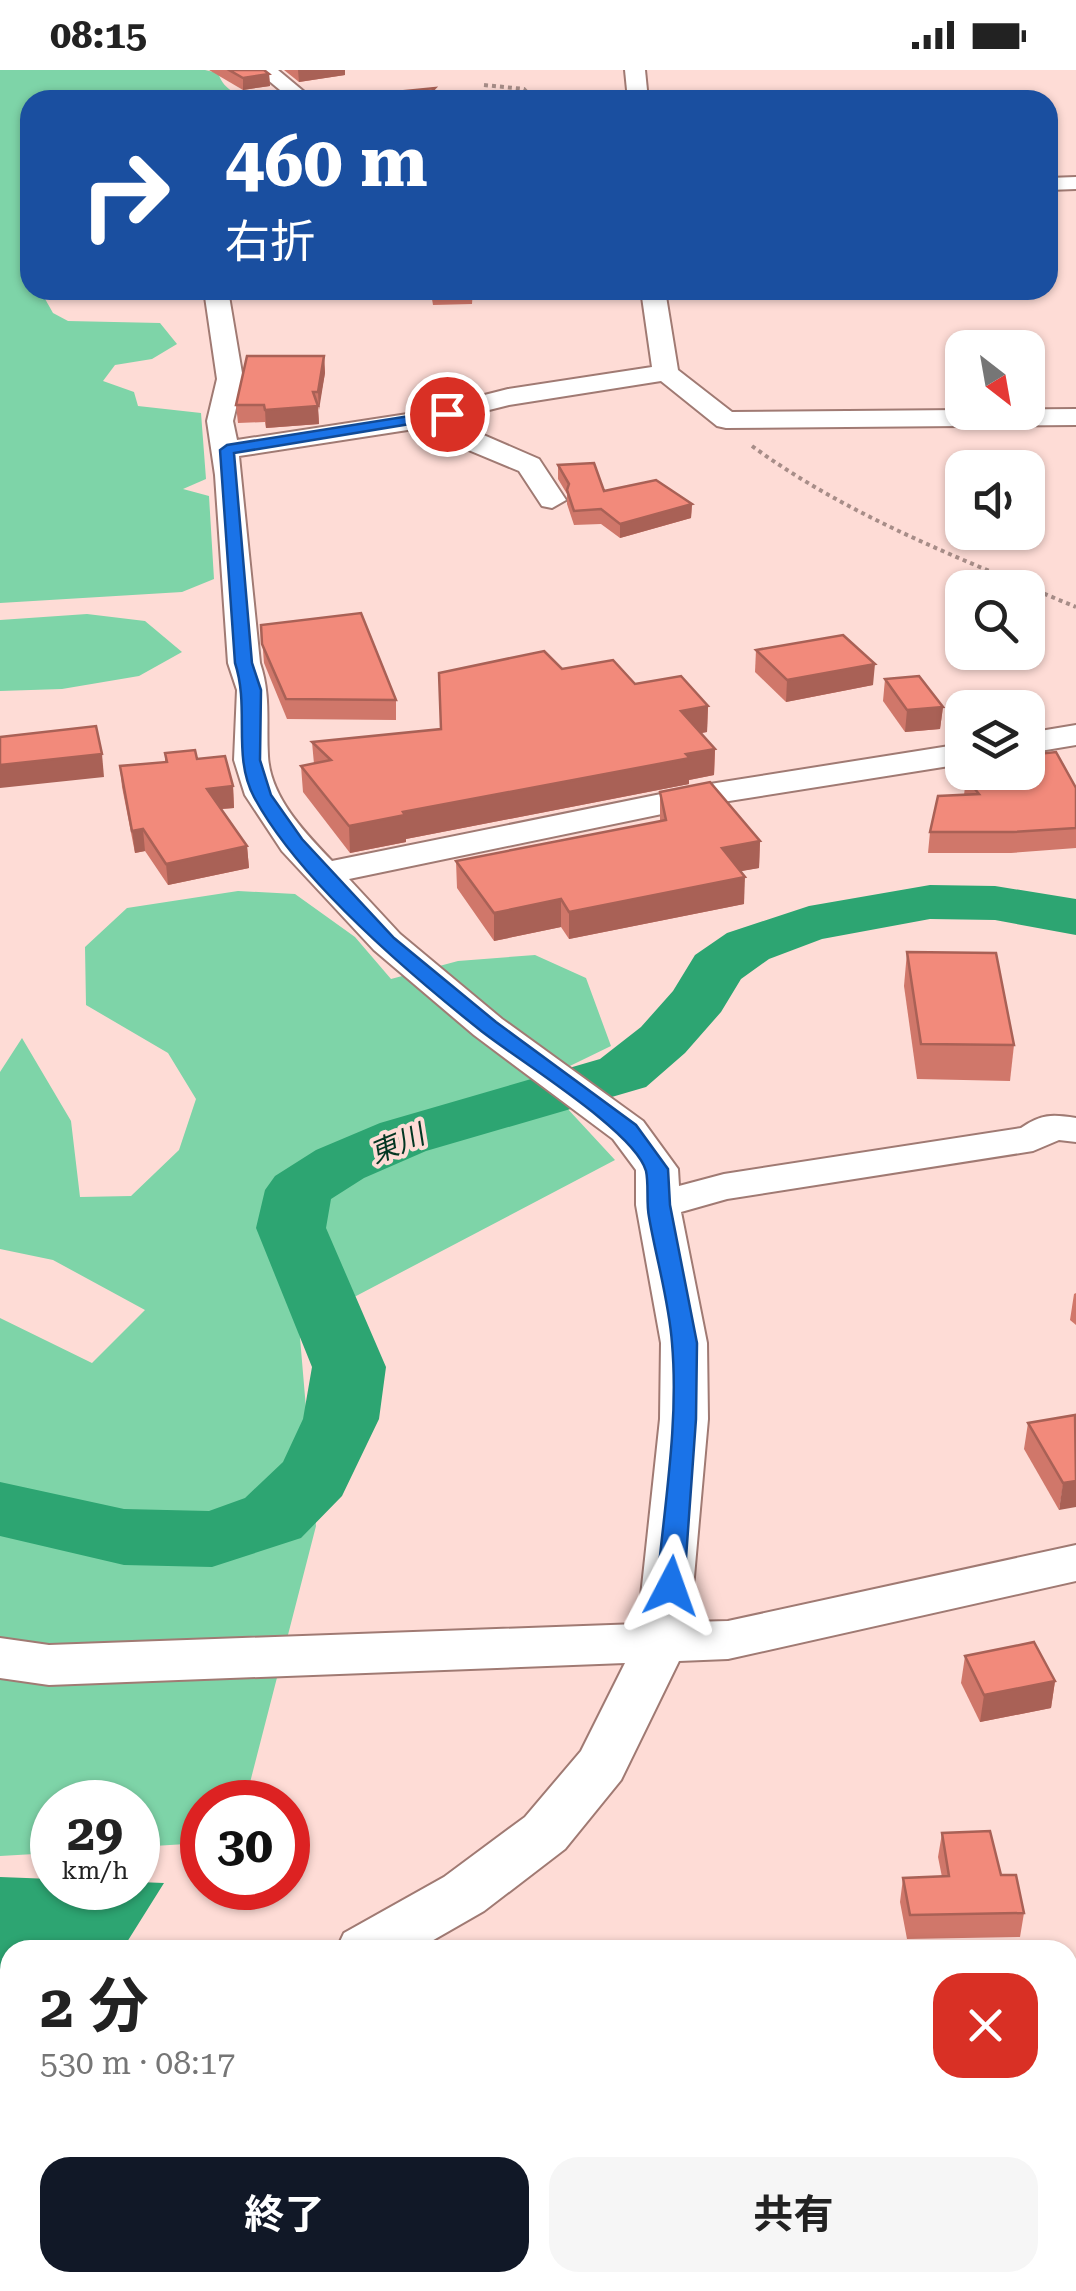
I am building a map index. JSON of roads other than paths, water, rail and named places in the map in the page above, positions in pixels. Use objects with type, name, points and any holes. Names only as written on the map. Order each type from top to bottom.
[{"type":"street","points":[[266,70],[291,90]]},
{"type":"street","points":[[218,300],[230,379],[220,421],[227,450],[244,663],[253,690],[251,760],[262,795],[323,874],[402,954],[488,1026],[628,1130],[657,1169],[658,1205],[684,1343],[684,1419],[671,1586],[662,1642],[602,1765],[545,1833],[464,1894],[383,1940]]},
{"type":"street","points":[[655,300],[666,373],[726,420],[1076,417]]},
{"type":"street","points":[[227,450],[414,421],[508,398],[666,373]]},
{"type":"street","points":[[414,421],[455,429],[476,443],[529,465],[552,500]]},
{"type":"street","points":[[1045,740],[1076,735]]},
{"type":"street","points":[[323,874],[710,794],[945,757]]},
{"type":"street","points":[[658,1205],[724,1187],[1033,1138],[1051,1126],[1076,1130]]},
{"type":"street","points":[[0,1658],[49,1664],[338,1657],[728,1640],[1076,1563]]},
{"type":"waterway","name":"東川","points":[[0,1509],[124,1537],[212,1539],[273,1518],[315,1477],[341,1419],[349,1367],[291,1228],[299,1190],[340,1164],[403,1137],[623,1073],[663,1040],[699,999],[716,968],[748,946],[809,924],[930,902],[995,903],[1076,917]]}]
